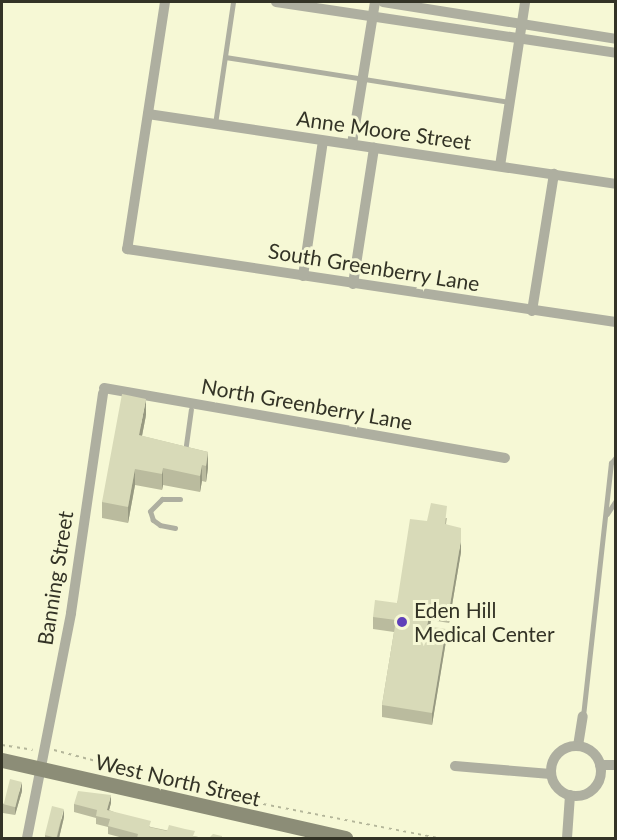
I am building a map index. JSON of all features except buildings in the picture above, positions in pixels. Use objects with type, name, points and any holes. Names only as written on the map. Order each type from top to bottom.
[{"type":"main road","name":"West North Street","points":[[2,760],[345,838]]},
{"type":"street","points":[[148,114],[165,2]]},
{"type":"street","points":[[276,2],[615,53]]},
{"type":"street","points":[[352,144],[375,2]]},
{"type":"street","points":[[383,2],[615,39]]},
{"type":"street","points":[[500,166],[525,2]]},
{"type":"street","name":"Anne Moore Street","points":[[148,114],[615,184]]},
{"type":"street","name":"South Greenberry Lane","points":[[148,114],[127,249],[615,322]]},
{"type":"street","points":[[303,276],[323,141]]},
{"type":"street","points":[[353,284],[374,148]]},
{"type":"street","points":[[532,311],[554,174]]},
{"type":"street","name":"North Greenberry Lane","points":[[103,390],[505,458]]},
{"type":"street","name":"Banning Street","points":[[27,838],[43,769],[103,390]]},
{"type":"street","points":[[578,746],[583,716]]},
{"type":"street","points":[[578,746],[592,752],[600,765],[600,778],[593,788],[570,795],[556,785],[551,774],[553,762],[560,752],[578,746]]},
{"type":"street","points":[[600,765],[615,765]]},
{"type":"street","points":[[455,766],[551,774]]},
{"type":"street","points":[[567,838],[570,795]]},
{"type":"lane","points":[[215,124],[233,2]]},
{"type":"lane","points":[[225,57],[510,102]]},
{"type":"lane","points":[[185,456],[191,409]]},
{"type":"lane","points":[[583,716],[611,462],[615,457]]},
{"type":"lane","points":[[175,528],[153,520],[150,511],[162,499],[180,499]]},
{"type":"lane","points":[[605,518],[615,500]]},
{"type":"path","points":[[2,745],[32,752],[37,747],[116,766],[143,779]]},
{"type":"path","points":[[208,793],[438,838]]},
{"type":"place","name":"Eden Hill Medical Center","points":[[402,622]]}]
